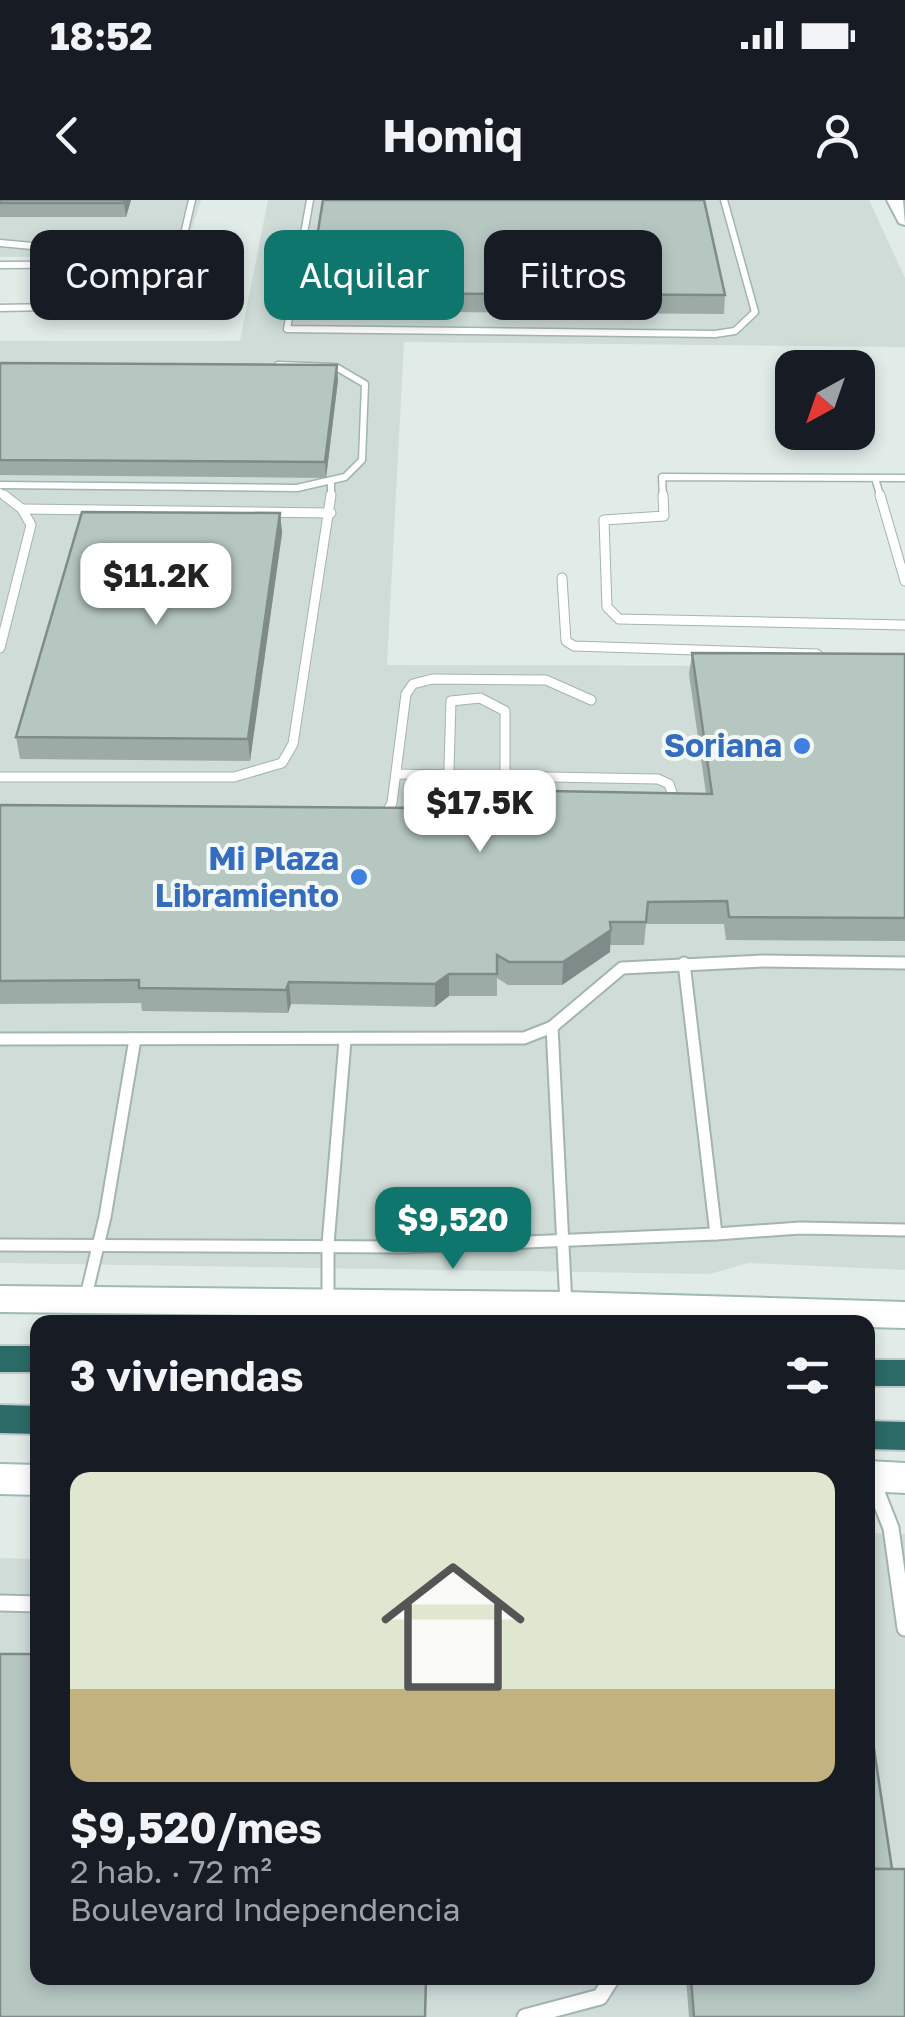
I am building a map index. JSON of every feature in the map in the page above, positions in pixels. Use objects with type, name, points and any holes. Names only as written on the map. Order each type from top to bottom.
[{"type":"highway","points":[[0,1359],[30,1360]]},
{"type":"highway","points":[[875,1372],[905,1373]]},
{"type":"highway","points":[[0,1419],[30,1420]]},
{"type":"highway","points":[[875,1435],[905,1436]]},
{"type":"main road","points":[[894,200],[905,218]]},
{"type":"main road","points":[[0,1299],[566,1305],[905,1315]]},
{"type":"main road","points":[[0,1480],[30,1480]]},
{"type":"lane","points":[[184,230],[192,200]]},
{"type":"lane","points":[[310,200],[287,328],[715,334],[735,331],[755,312],[724,200]]},
{"type":"lane","points":[[0,243],[30,246]]},
{"type":"lane","points":[[0,265],[30,265]]},
{"type":"lane","points":[[0,308],[30,307]]},
{"type":"lane","points":[[0,489],[297,488],[345,478],[362,460],[365,384],[349,369],[334,366],[263,365]]},
{"type":"lane","points":[[905,478],[661,478],[664,516],[604,520],[607,606],[619,619],[905,625]]},
{"type":"lane","points":[[875,478],[905,581]]},
{"type":"lane","points":[[0,777],[234,777],[282,763],[293,744],[319,557],[331,513],[330,482]]},
{"type":"lane","points":[[0,489],[22,508],[31,524],[0,648]]},
{"type":"lane","points":[[22,508],[331,513]]},
{"type":"lane","points":[[562,578],[566,641],[574,646],[828,654]]},
{"type":"lane","points":[[364,827],[389,814],[406,694],[421,681],[546,680],[591,700]]},
{"type":"lane","points":[[461,807],[448,802],[448,706],[460,698],[491,699],[505,711],[505,775]]},
{"type":"lane","points":[[396,774],[658,779],[668,784],[677,802],[670,809]]},
{"type":"lane","points":[[0,1039],[524,1038],[552,1026],[622,968],[764,960],[905,963]]},
{"type":"lane","points":[[684,964],[716,1234]]},
{"type":"lane","points":[[552,1026],[566,1305]]},
{"type":"lane","points":[[85,1300],[99,1243],[135,1039]]},
{"type":"lane","points":[[328,1302],[328,1244],[345,1041]]},
{"type":"lane","points":[[0,1244],[403,1247],[800,1228],[905,1230]]},
{"type":"lane","points":[[881,1477],[905,1628]]},
{"type":"lane","points":[[0,1603],[30,1604]]},
{"type":"lane","points":[[525,2017],[600,1996],[607,1985]]},
{"type":"shaded area","points":[[0,200],[201,200],[191,230],[30,230],[30,257],[0,257]]},
{"type":"shaded area","points":[[268,200],[869,200],[905,278],[905,347],[404,342],[387,665],[905,666],[905,1270],[748,1263],[710,1274],[0,1263],[0,341],[240,341]]},
{"type":"shaded area","points":[[875,1533],[905,1534],[905,2017],[0,2017],[0,1558],[30,1559],[30,1985],[875,1985]]},
{"type":"building","points":[[0,200],[125,200],[0,203]]},
{"type":"building","points":[[323,200],[704,200],[725,295],[662,295],[662,230],[484,230],[484,294],[464,294],[464,230],[318,230]]},
{"type":"building","points":[[0,363],[337,365],[325,462],[0,460]]},
{"type":"building","points":[[82,512],[280,513],[248,739],[16,737]]},
{"type":"building","name":"Mi Plaza Libramiento","points":[[692,653],[905,654],[905,918],[729,917],[727,901],[648,902],[646,922],[610,922],[611,930],[563,962],[509,962],[497,955],[497,974],[449,974],[435,984],[289,982],[286,990],[139,988],[139,980],[0,981],[0,805],[422,808],[425,789],[476,790],[479,805],[485,808],[490,806],[491,790],[712,794]]},
{"type":"building","points":[[0,1654],[30,1654],[30,1985],[426,1985],[425,2017],[0,2017]]},
{"type":"building","points":[[875,1756],[892,1869],[875,1869]]},
{"type":"building","points":[[875,1869],[905,1869],[905,2017],[694,2017],[692,1985],[875,1985]]},
{"type":"place","name":"Soriana","points":[[802,746]]},
{"type":"place","name":"Mi Plaza Libramiento","points":[[359,877]]}]
